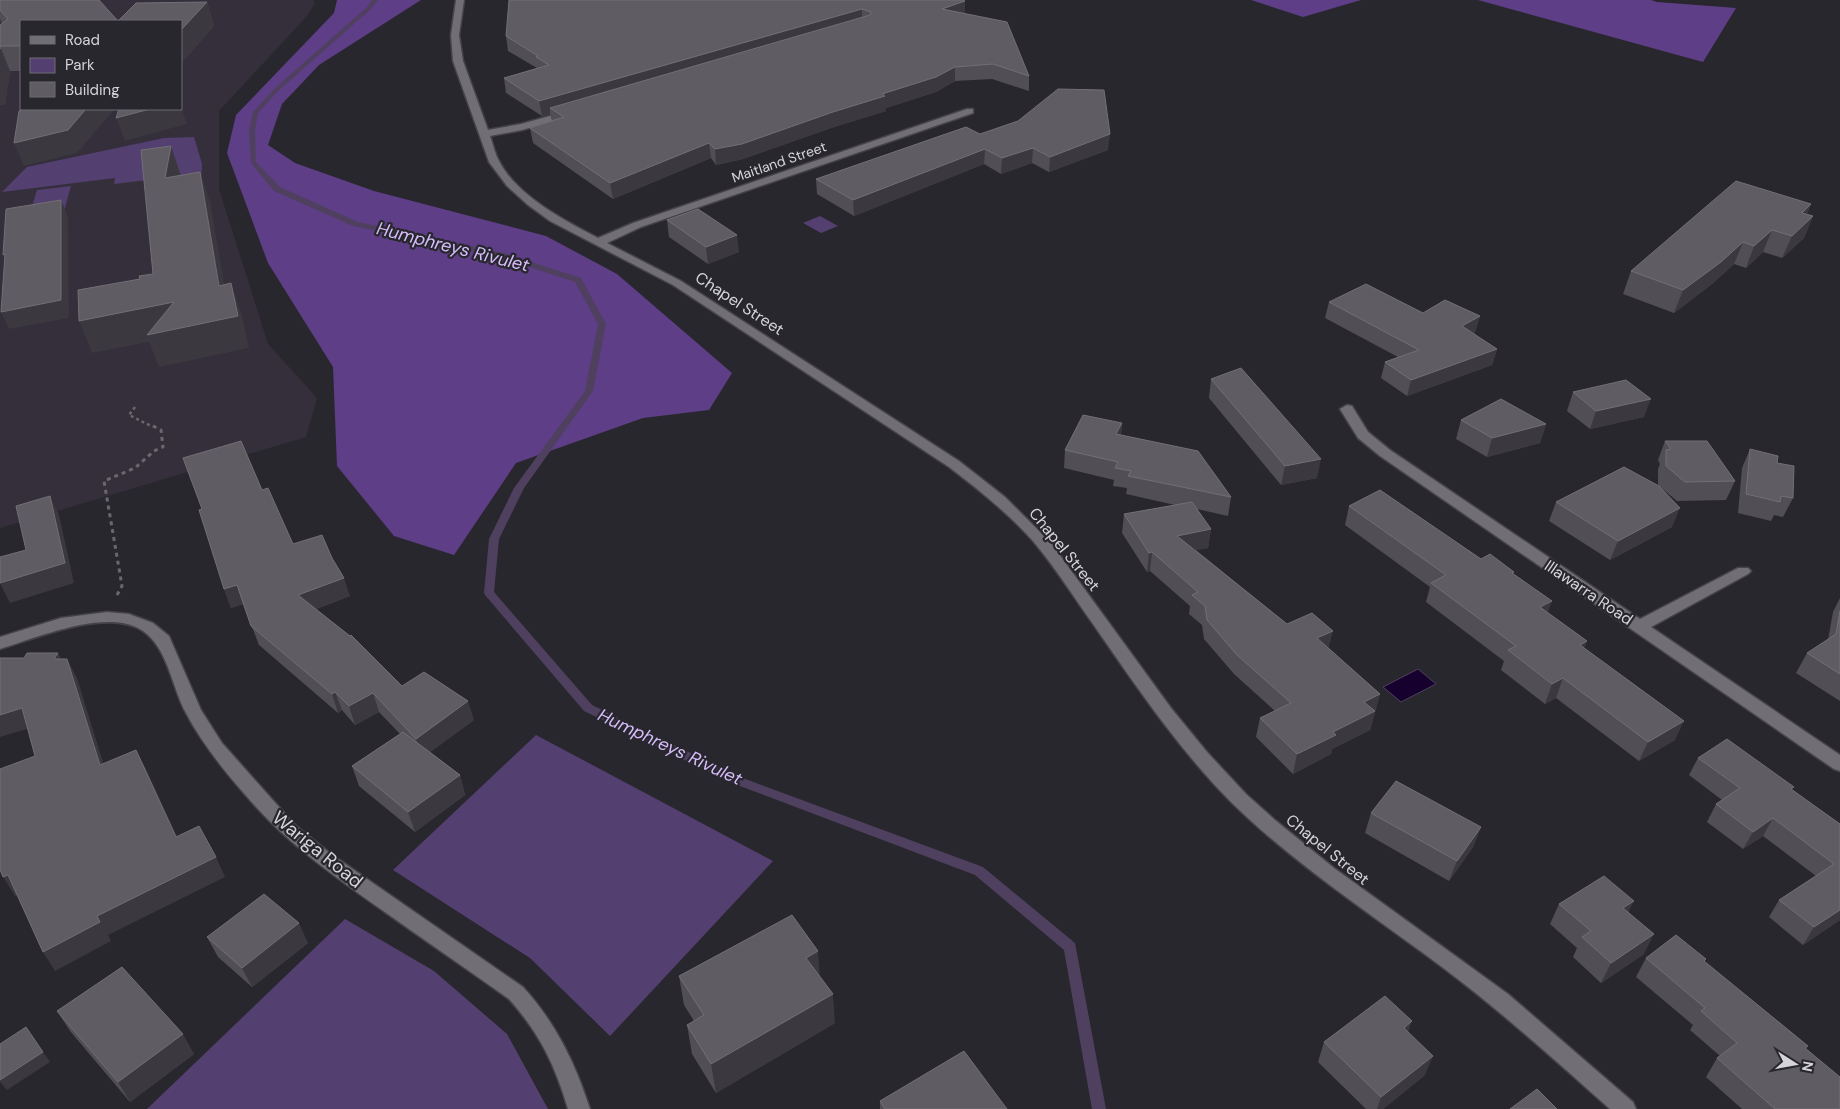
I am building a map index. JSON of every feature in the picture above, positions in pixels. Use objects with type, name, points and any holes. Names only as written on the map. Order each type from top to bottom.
[{"type":"street","name":"Chapel Street","points":[[460,0],[456,35],[458,61],[494,162],[502,175],[517,190],[545,212],[572,229],[650,267],[677,283],[954,464],[994,494],[1027,526],[1055,559],[1164,713],[1241,800],[1296,848],[1356,895],[1482,986],[1625,1109]]},
{"type":"street","points":[[483,134],[522,127],[580,111]]},
{"type":"street","name":"Maitland Street","points":[[599,242],[637,225],[970,111]]},
{"type":"street","name":"Illawarra Road","points":[[1347,409],[1363,434],[1385,453],[1840,764]]},
{"type":"street","points":[[1640,626],[1742,570]]},
{"type":"street","name":"Wariga Road","points":[[0,644],[80,619],[103,617],[144,623],[155,630],[163,640],[193,711],[216,748],[256,795],[290,831],[324,859],[516,993],[534,1012],[555,1044],[572,1084],[579,1109]]},
{"type":"path","points":[[103,617],[122,586],[104,481],[135,468],[154,451],[162,447],[161,430],[129,415],[135,408]]},
{"type":"shaded area","points":[[0,0],[313,0],[315,3],[307,16],[219,111],[219,189],[268,344],[317,398],[306,437],[0,528]]},
{"type":"shaded area","points":[[337,0],[421,0],[319,65],[282,104],[268,145],[295,163],[374,191],[546,236],[617,274],[732,373],[709,410],[643,418],[516,463],[454,555],[394,536],[337,466],[333,367],[268,263],[227,153],[236,115],[334,13]]},
{"type":"shaded area","points":[[1251,0],[1361,0],[1303,17]]},
{"type":"shaded area","points":[[1478,0],[1651,0],[1736,8],[1703,62]]},
{"type":"shaded area","points":[[1418,669],[1436,684],[1401,702],[1383,687]]},
{"type":"green space","points":[[194,137],[202,164],[201,186],[181,176],[114,184],[115,178],[2,192],[27,167],[164,138]]},
{"type":"green space","points":[[71,186],[64,211],[29,216],[37,190]]},
{"type":"green space","points":[[820,216],[838,226],[821,233],[803,223]]},
{"type":"green space","points":[[536,735],[773,861],[610,1036],[530,958],[393,870]]},
{"type":"green space","points":[[345,919],[434,971],[507,1034],[548,1109],[147,1109]]},
{"type":"building","points":[[0,0],[99,0],[117,20],[20,20],[20,46],[0,46],[0,25],[8,19],[0,10]]},
{"type":"building","points":[[509,0],[963,0],[965,1],[942,9],[1007,22],[1029,76],[993,64],[955,67],[936,77],[882,94],[885,96],[742,144],[715,149],[709,143],[610,183],[530,128],[564,117],[550,108],[870,15],[871,12],[862,9],[539,101],[504,78],[549,65],[506,36]]},
{"type":"building","points":[[207,2],[182,29],[182,20],[119,20],[136,3]]},
{"type":"building","points":[[1058,89],[1104,90],[1110,134],[1050,157],[1033,148],[1002,158],[985,149],[853,200],[816,179],[966,127],[980,134],[1018,121]]},
{"type":"building","points":[[85,110],[68,130],[14,143],[19,111]]},
{"type":"building","points":[[119,110],[146,110],[116,118]]},
{"type":"building","points":[[171,146],[165,178],[200,172],[219,286],[231,283],[238,316],[147,335],[174,302],[79,321],[78,290],[140,279],[139,276],[153,274],[141,150]]},
{"type":"building","points":[[1736,181],[1811,204],[1802,213],[1813,216],[1792,236],[1772,230],[1754,246],[1743,242],[1721,262],[1683,290],[1631,271]]},
{"type":"building","points":[[61,200],[61,300],[1,312],[6,209]]},
{"type":"building","points":[[698,209],[737,235],[706,247],[667,220]]},
{"type":"building","points":[[1366,284],[1423,313],[1445,300],[1480,316],[1462,326],[1497,349],[1411,380],[1385,362],[1419,350],[1329,302]]},
{"type":"building","points":[[1241,368],[1321,459],[1285,466],[1211,379]]},
{"type":"building","points":[[1626,380],[1651,399],[1596,411],[1573,392]]},
{"type":"building","points":[[1501,399],[1546,424],[1492,438],[1461,420]]},
{"type":"building","points":[[1083,415],[1122,423],[1116,434],[1198,451],[1231,497],[1128,476],[1131,471],[1115,468],[1118,462],[1065,450]]},
{"type":"building","points":[[241,441],[262,490],[268,488],[293,544],[322,535],[332,558],[344,578],[298,595],[351,635],[402,686],[424,672],[468,701],[416,739],[373,693],[349,706],[335,692],[332,694],[251,626],[237,585],[224,589],[199,510],[202,509],[183,458]]},
{"type":"building","points":[[1665,441],[1707,441],[1735,481],[1685,482],[1666,466],[1666,450],[1671,449]]},
{"type":"building","points":[[1750,449],[1778,456],[1777,463],[1794,466],[1793,498],[1781,496],[1780,502],[1746,494]]},
{"type":"building","points":[[1624,467],[1659,486],[1680,508],[1618,541],[1556,502]]},
{"type":"building","points":[[1380,490],[1481,559],[1490,554],[1514,572],[1512,573],[1552,601],[1540,607],[1587,641],[1580,645],[1684,721],[1648,742],[1563,678],[1552,684],[1508,650],[1516,646],[1431,583],[1446,575],[1349,506]]},
{"type":"building","points":[[50,496],[65,563],[0,583],[0,557],[26,550],[16,506]]},
{"type":"building","points":[[1192,502],[1211,529],[1177,536],[1287,624],[1312,613],[1333,631],[1317,638],[1380,694],[1364,702],[1375,711],[1333,732],[1336,735],[1297,754],[1260,718],[1291,703],[1237,655],[1207,620],[1205,606],[1192,595],[1198,592],[1152,552],[1149,553],[1124,514]]},
{"type":"building","points":[[1840,611],[1840,674],[1807,653],[1836,634]]},
{"type":"building","points":[[27,653],[58,653],[54,659],[67,659],[100,765],[136,750],[176,837],[199,826],[216,857],[97,916],[100,922],[43,952],[8,875],[3,877],[0,870],[0,769],[35,756],[22,708],[0,715],[0,658],[24,658]]},
{"type":"building","points":[[403,732],[460,775],[408,812],[352,766]]},
{"type":"building","points":[[1727,739],[1794,787],[1791,789],[1840,824],[1840,910],[1814,927],[1779,900],[1834,864],[1773,818],[1753,832],[1716,804],[1740,788],[1698,758]]},
{"type":"building","points":[[1396,781],[1481,827],[1457,861],[1371,813]]},
{"type":"building","points":[[1604,876],[1634,901],[1623,908],[1654,934],[1611,963],[1582,937],[1591,931],[1559,904]]},
{"type":"building","points":[[264,894],[299,923],[242,968],[207,937]]},
{"type":"building","points":[[792,915],[818,951],[806,958],[833,994],[711,1064],[687,1025],[704,1015],[679,976]]},
{"type":"building","points":[[1676,935],[1706,959],[1704,961],[1808,1046],[1805,1048],[1840,1077],[1840,1109],[1775,1109],[1717,1058],[1737,1043],[1701,1011],[1705,1008],[1646,958]]},
{"type":"building","points":[[122,967],[183,1034],[118,1082],[57,1011]]},
{"type":"building","points":[[1385,996],[1412,1021],[1404,1028],[1433,1056],[1381,1097],[1324,1042]]},
{"type":"building","points":[[26,1027],[43,1052],[0,1080],[0,1044]]},
{"type":"building","points":[[964,1051],[1007,1109],[885,1109],[880,1101]]},
{"type":"building","points":[[1537,1089],[1557,1109],[1510,1109]]},
{"type":"waterway","name":"Humphreys Rivulet","points":[[375,0],[369,8],[276,90],[255,113],[252,131],[253,162],[277,189],[356,224],[501,255],[578,280],[602,324],[589,391],[519,488],[494,539],[489,593],[588,708],[736,780],[979,871],[1070,947],[1099,1109]]}]
